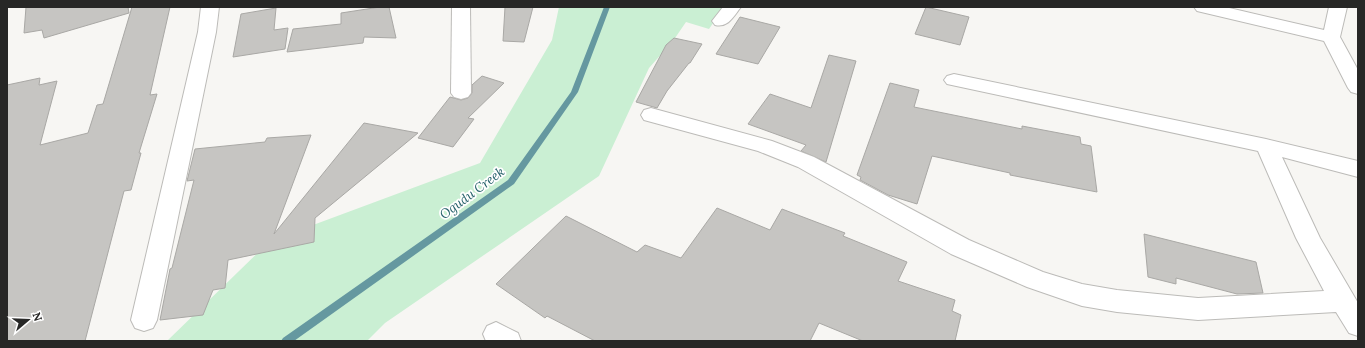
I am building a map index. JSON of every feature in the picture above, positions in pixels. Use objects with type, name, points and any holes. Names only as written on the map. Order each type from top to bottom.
[{"type":"street","points":[[144,320],[207,32],[210,7]]},
{"type":"street","points":[[461,7],[461,93]]},
{"type":"street","points":[[721,21],[732,7]]},
{"type":"street","points":[[1203,7],[1331,37]]},
{"type":"street","points":[[1338,7],[1331,37],[1358,88]]},
{"type":"street","points":[[954,80],[1266,146],[1358,169]]},
{"type":"street","points":[[651,115],[765,146],[806,162],[960,247],[1036,280],[1082,295],[1117,301],[1198,309],[1342,301]]},
{"type":"street","points":[[1266,146],[1313,250],[1342,301],[1358,325]]},
{"type":"green space","points":[[559,7],[724,7],[709,29],[686,22],[673,41],[649,68],[599,176],[385,323],[367,341],[167,341],[270,241],[480,163],[552,40]]},
{"type":"building","points":[[26,7],[128,7],[129,13],[44,38],[42,30],[24,33]]},
{"type":"building","points":[[132,7],[170,7],[150,95],[157,94],[139,153],[141,153],[131,190],[124,191],[85,341],[7,341],[7,85],[40,78],[39,85],[57,81],[40,145],[88,133],[97,105],[103,104]]},
{"type":"building","points":[[389,7],[396,38],[364,37],[363,43],[287,52],[293,29],[341,24],[341,13]]},
{"type":"building","points":[[505,7],[533,7],[524,42],[503,41]]},
{"type":"building","points":[[926,7],[969,17],[960,45],[915,34]]},
{"type":"building","points":[[276,8],[274,30],[288,28],[285,49],[233,57],[241,14]]},
{"type":"building","points":[[740,17],[780,27],[758,64],[716,54]]},
{"type":"building","points":[[674,38],[702,44],[690,63],[667,91],[657,108],[636,102],[666,45]]},
{"type":"building","points":[[829,55],[856,61],[826,162],[801,151],[806,145],[748,124],[770,94],[811,108]]},
{"type":"building","points":[[482,76],[504,83],[468,118],[474,119],[453,147],[418,138],[450,97],[461,100],[468,98],[472,93],[472,85]]},
{"type":"building","points":[[890,83],[919,90],[914,107],[1022,129],[1022,126],[1080,137],[1081,144],[1091,146],[1097,192],[1010,175],[1010,173],[932,156],[917,204],[888,195],[860,180],[861,177],[857,175]]},
{"type":"building","points":[[364,123],[418,133],[315,218],[314,242],[228,260],[225,288],[213,290],[203,315],[160,320],[170,269],[172,268],[194,180],[187,181],[195,149],[265,142],[267,138],[311,135],[274,234]]},
{"type":"building","points":[[717,208],[770,230],[782,209],[845,233],[843,236],[907,262],[898,281],[955,300],[952,311],[961,315],[955,341],[863,341],[819,323],[810,341],[595,341],[547,316],[545,318],[496,284],[566,216],[637,252],[645,245],[681,258]]},
{"type":"building","points":[[1144,234],[1256,262],[1263,293],[1237,294],[1176,278],[1176,284],[1148,277]]},
{"type":"waterway","name":"Ogudu Creek","points":[[286,341],[511,182],[574,92],[607,7]]}]
